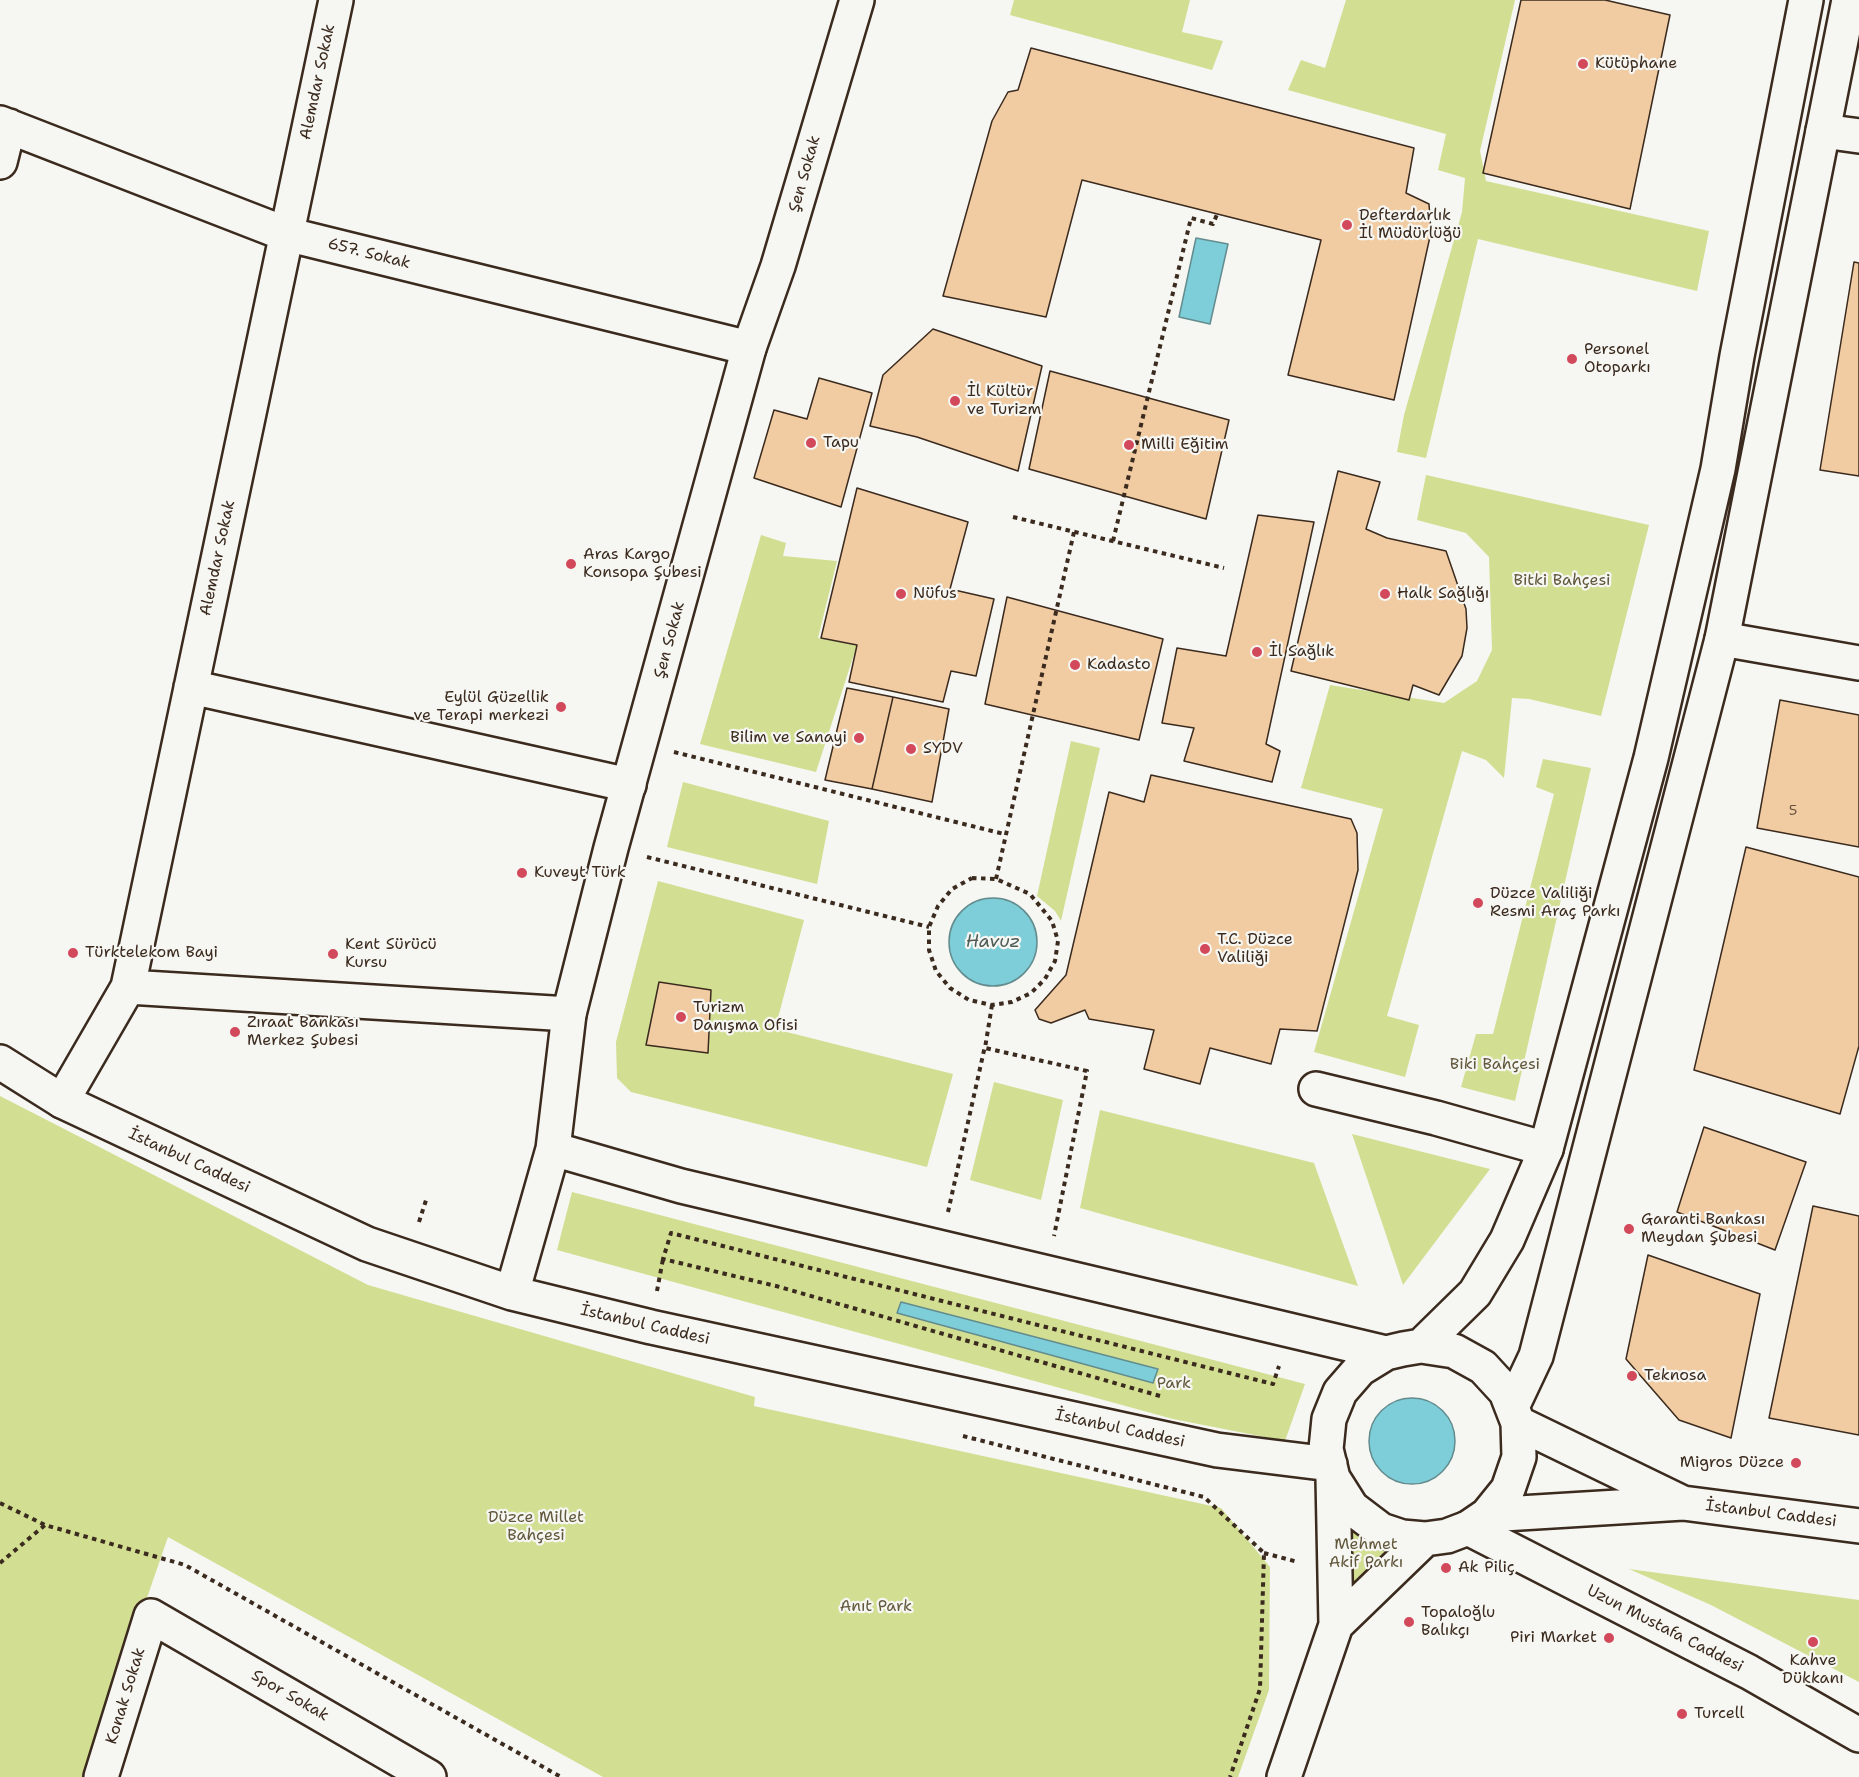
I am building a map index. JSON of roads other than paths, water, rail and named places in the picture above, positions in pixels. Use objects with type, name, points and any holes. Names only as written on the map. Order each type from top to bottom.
[{"type":"main road","name":"Alemdar Sokak","points":[[62,1101],[128,987],[336,0]]},
{"type":"main road","name":"Şen Sokak","points":[[512,1293],[553,1149],[569,1014],[611,848],[642,743],[749,348],[778,266],[857,0]]},
{"type":"main road","points":[[1421,1346],[1475,1293],[1507,1240],[1545,1149],[1651,758],[1718,469],[1737,356],[1806,0]]},
{"type":"main road","points":[[1515,1415],[1539,1345],[1722,639],[1849,0]]},
{"type":"main road","name":"657. Sokak","points":[[4,125],[286,234],[749,348]]},
{"type":"main road","points":[[0,162],[4,125]]},
{"type":"main road","points":[[1823,131],[1859,136]]},
{"type":"main road","points":[[1722,639],[1859,663]]},
{"type":"main road","points":[[191,687],[629,785]]},
{"type":"main road","points":[[128,987],[569,1014]]},
{"type":"main road","name":"İstanbul Caddesi","points":[[0,1062],[62,1101],[367,1244],[512,1293],[651,1327],[1206,1447],[1331,1471]]},
{"type":"main road","points":[[1316,1089],[1436,1118],[1545,1149]]},
{"type":"main road","points":[[553,1149],[681,1186],[1386,1353]]},
{"type":"main road","points":[[1284,1777],[1336,1625],[1331,1471],[1326,1449],[1329,1419],[1340,1392],[1360,1369],[1386,1353],[1421,1346],[1454,1351],[1483,1367],[1506,1392],[1515,1415],[1519,1457],[1508,1489],[1478,1522]]},
{"type":"main road","points":[[1515,1415],[1683,1503]]},
{"type":"main road","points":[[1331,1471],[1352,1508],[1381,1530],[1402,1537],[1425,1539],[1447,1536],[1478,1522],[1683,1503]]},
{"type":"main road","name":"İstanbul Caddesi","points":[[1683,1503],[1859,1526]]},
{"type":"main road","name":"Uzun Mustafa Caddesi","points":[[1478,1522],[1859,1735]]},
{"type":"main road","points":[[1336,1625],[1425,1539]]},
{"type":"main road","name":"Konak Sokak","points":[[101,1777],[151,1616]]},
{"type":"main road","name":"Spor Sokak","points":[[151,1616],[429,1777]]},
{"type":"water","points":[[1196,238],[1228,244],[1210,324],[1179,317]]},
{"type":"water","name":"Havuz","points":[[993,898],[1018,905],[1030,917],[1037,942],[1030,967],[1018,979],[993,986],[968,979],[956,967],[949,942],[956,917],[968,905]]},
{"type":"water","points":[[901,1302],[1158,1369],[1153,1383],[897,1313]]},
{"type":"water","points":[[1404,1398],[1420,1398],[1443,1410],[1452,1424],[1455,1441],[1452,1458],[1443,1472],[1420,1484],[1404,1484],[1388,1477],[1376,1465],[1369,1449],[1369,1433],[1376,1417],[1388,1405]]},
{"type":"place","name":"Kütüphane","points":[[1583,64]]},
{"type":"place","name":"Defterdarlık İl Müdürlüğü","points":[[1347,225]]},
{"type":"place","name":"Personel Otoparkı","points":[[1572,359]]},
{"type":"place","name":"İl Kültür ve Turizm","points":[[955,401]]},
{"type":"place","name":"Tapu","points":[[811,443]]},
{"type":"place","name":"Milli Eğitim","points":[[1129,445]]},
{"type":"place","name":"Aras Kargo Konsopa Şubesi","points":[[571,564]]},
{"type":"place","name":"Nüfus","points":[[901,594]]},
{"type":"place","name":"Halk Sağlığı","points":[[1385,594]]},
{"type":"place","name":"İl Sağlık","points":[[1257,652]]},
{"type":"place","name":"Kadasto","points":[[1075,665]]},
{"type":"place","name":"Eylül Güzellik ve Terapi merkezi","points":[[561,707]]},
{"type":"place","name":"Bilim ve Sanayi","points":[[859,738]]},
{"type":"place","name":"SYDV","points":[[911,749]]},
{"type":"place","name":"Kuveyt Türk","points":[[522,873]]},
{"type":"place","name":"Düzce Valiliği Resmi Araç Parkı","points":[[1478,903]]},
{"type":"place","name":"T.C. Düzce Valiliği","points":[[1205,949]]},
{"type":"place","name":"Türktelekom Bayi","points":[[73,953]]},
{"type":"place","name":"Kent Sürücü Kursu","points":[[333,954]]},
{"type":"place","name":"Turizm Danışma Ofisi","points":[[681,1017]]},
{"type":"place","name":"Zıraat Bankası Merkez Şubesi","points":[[235,1032]]},
{"type":"place","name":"Garanti Bankası Meydan Şubesi","points":[[1629,1229]]},
{"type":"place","name":"Teknosa","points":[[1632,1376]]},
{"type":"place","name":"Migros Düzce","points":[[1796,1463]]},
{"type":"place","name":"Ak Piliç","points":[[1446,1568]]},
{"type":"place","name":"Topaloğlu Balıkçı","points":[[1409,1622]]},
{"type":"place","name":"Piri Market","points":[[1609,1638]]},
{"type":"place","name":"Kahve Dükkanı","points":[[1813,1642]]},
{"type":"place","name":"Turcell","points":[[1682,1714]]},
{"type":"park label","name":"Bitki Bahçesi","points":[[1562,581]]},
{"type":"park label","name":"Biki Bahçesi","points":[[1495,1065]]},
{"type":"park label","name":"Park","points":[[1174,1384]]},
{"type":"park label","name":"Düzce Millet Bahçesi","points":[[536,1527]]},
{"type":"park label","name":"Mehmet Akif Parkı","points":[[1366,1554]]},
{"type":"park label","name":"Anıt Park","points":[[876,1607]]}]
